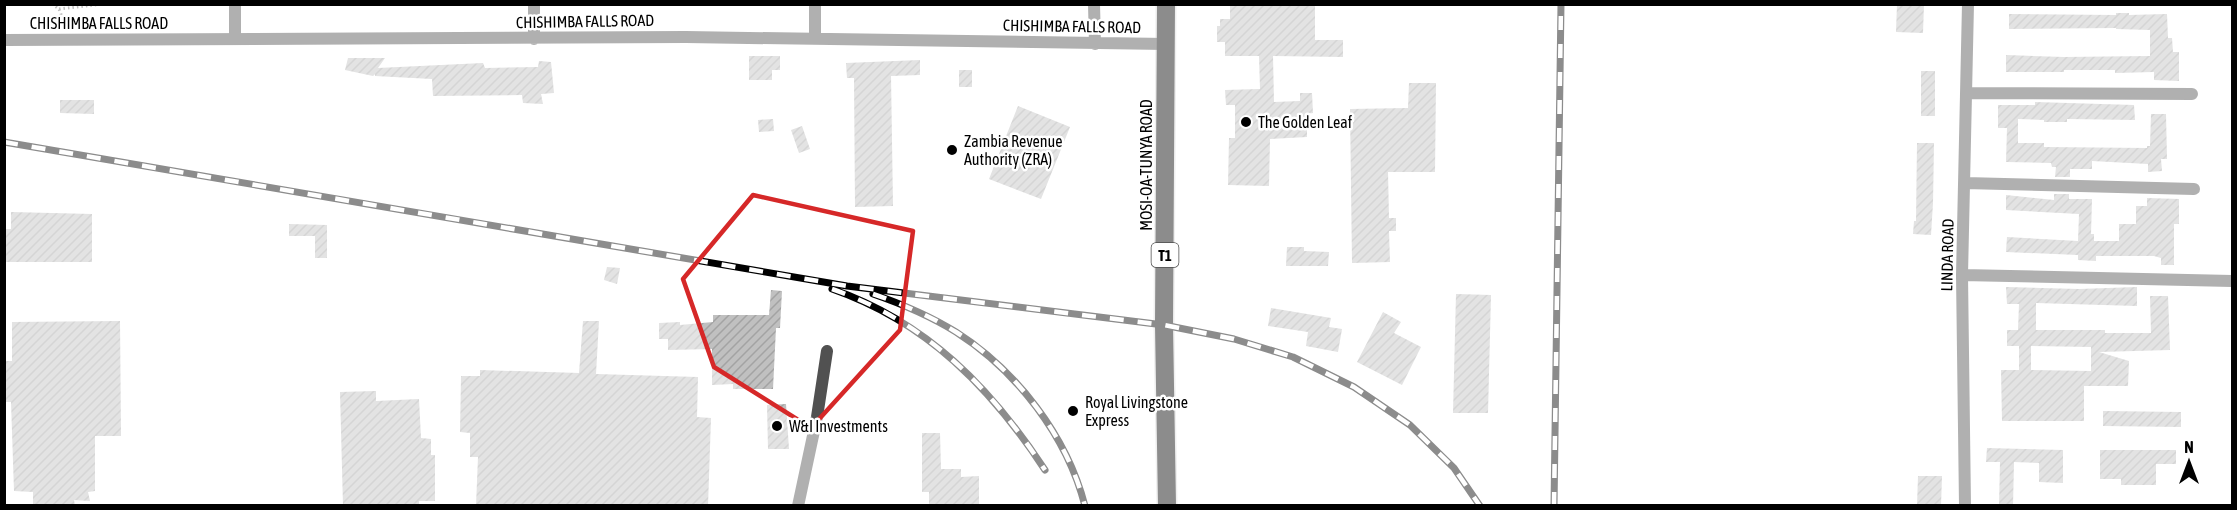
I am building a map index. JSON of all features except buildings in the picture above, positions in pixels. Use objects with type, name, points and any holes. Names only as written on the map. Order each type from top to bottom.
[{"type":"highway","name":"MOSI-OA-TUNYA ROAD","points":[[1166,4],[1164,325],[1167,506]]},
{"type":"street","points":[[235,4],[235,39]]},
{"type":"street","points":[[534,4],[534,39]]},
{"type":"street","points":[[815,4],[815,38]]},
{"type":"street","points":[[1094,4],[1095,44]]},
{"type":"street","name":"LINDA ROAD","points":[[1965,506],[1962,275],[1968,4]]},
{"type":"street","name":"CHISHIMBA FALLS ROAD","points":[[4,40],[686,37],[1166,44]]},
{"type":"street","points":[[1967,93],[2192,94]]},
{"type":"street","points":[[1965,183],[2194,189]]},
{"type":"street","points":[[1962,275],[2232,281]]},
{"type":"street","points":[[798,506],[817,417],[826,351]]},
{"type":"path","points":[[52,4],[58,9],[70,40]]},
{"type":"path","points":[[58,9],[103,4]]},
{"type":"highlighted area","points":[[753,195],[913,231],[900,330],[811,428],[714,367],[683,279]]},
{"type":"railway","points":[[1554,506],[1561,4]]},
{"type":"railway","points":[[4,142],[847,286],[1164,325],[1234,339],[1293,357],[1354,387],[1410,425],[1454,468],[1480,506]]},
{"type":"railway","points":[[832,289],[898,320],[927,339],[954,361],[1002,412],[1045,470]]},
{"type":"railway","points":[[873,294],[946,326],[999,366],[1037,407],[1052,430],[1077,480],[1085,506]]},
{"type":"place","name":"The Golden Leaf","points":[[1246,122]]},
{"type":"place","name":"Zambia Revenue Authority (ZRA)","points":[[952,150]]},
{"type":"place","name":"Royal Livingstone Express","points":[[1073,411]]},
{"type":"place","name":"W&I Investments","points":[[777,426]]}]
